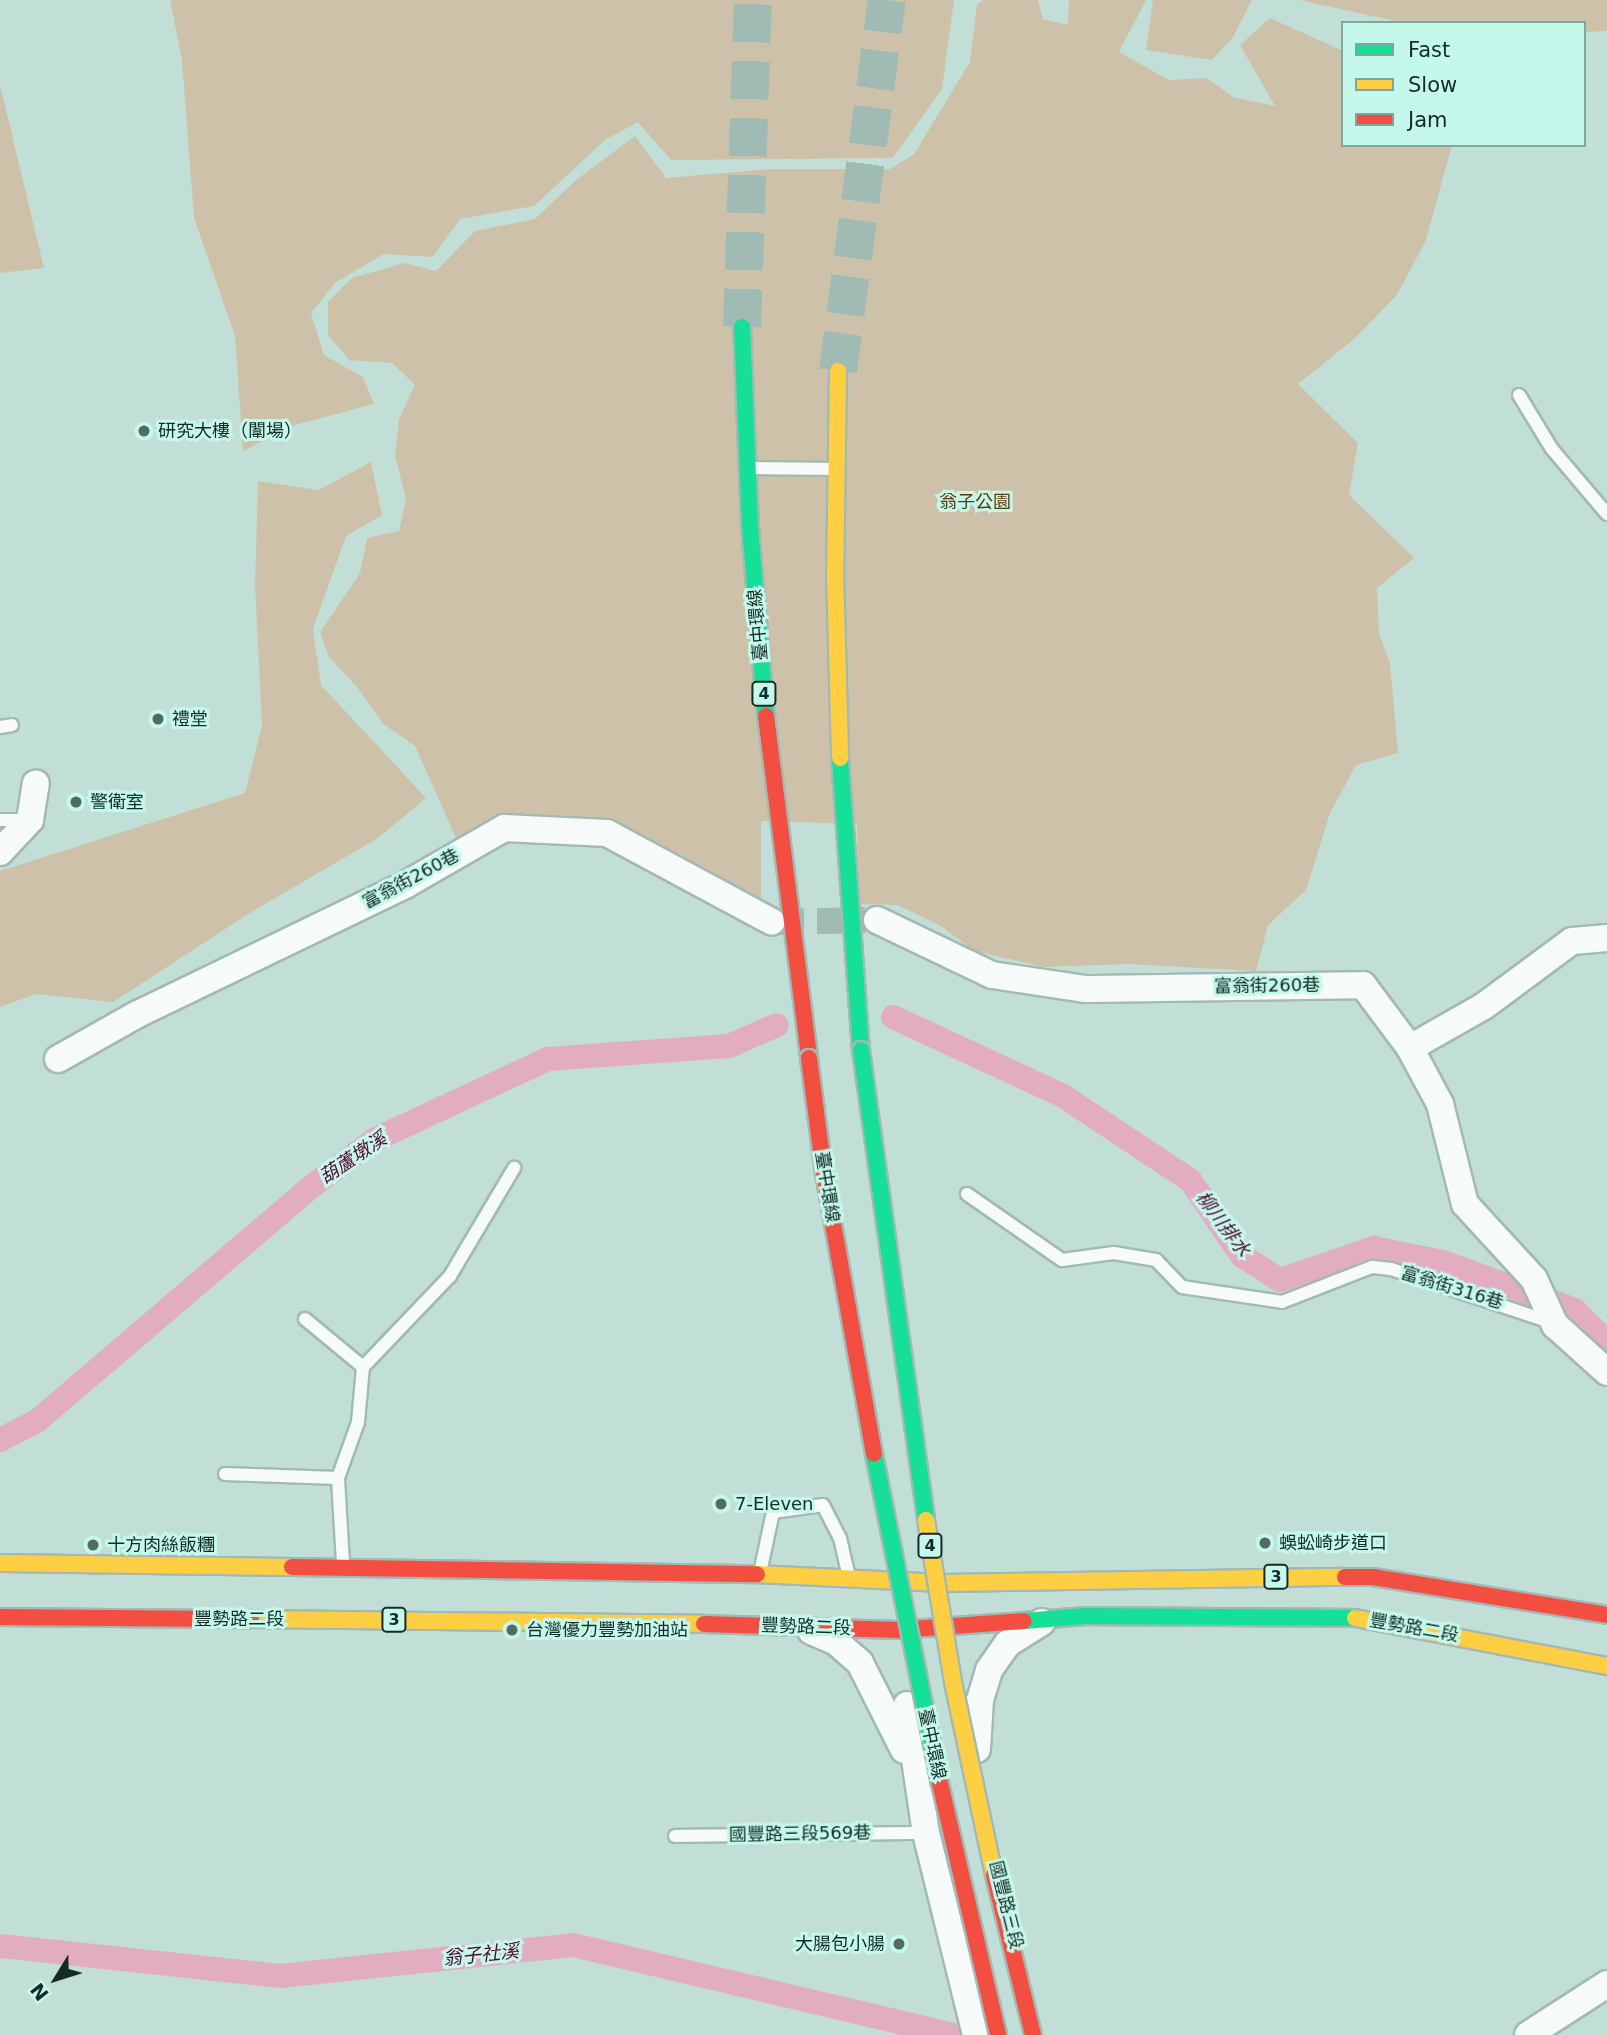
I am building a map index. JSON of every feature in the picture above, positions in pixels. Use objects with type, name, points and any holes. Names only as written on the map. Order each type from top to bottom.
[{"type":"main road","name":"臺中環線","points":[[742,327],[748,468],[765,709],[824,1173],[885,1517],[962,1890],[998,2035]]},
{"type":"main road","name":"臺中環線","points":[[838,371],[841,811],[861,1051],[923,1503],[951,1670],[994,1877],[1036,2031]]},
{"type":"main road","name":"3","points":[[0,1563],[760,1574],[942,1583],[1373,1577],[1607,1615]]},
{"type":"main road","name":"豐勢路二段","points":[[0,1617],[789,1626],[898,1630],[949,1629],[1051,1619],[1374,1618],[1607,1666]]},
{"type":"street","points":[[0,852],[30,820],[36,783]]},
{"type":"street","name":"富翁街260巷","points":[[58,1059],[136,1015],[405,885],[504,828],[607,834],[772,922]]},
{"type":"street","name":"富翁街260巷","points":[[877,920],[992,975],[1086,989],[1363,985],[1410,1048]]},
{"type":"street","points":[[1607,938],[1572,941],[1484,1006],[1410,1048],[1440,1104],[1465,1204],[1534,1279],[1554,1324],[1607,1372]]},
{"type":"street","points":[[884,1580],[898,1630],[916,1776],[926,1833],[974,2026]]},
{"type":"street","name":"國豐路三段","points":[[942,1583],[975,1775],[1036,2031]]},
{"type":"street","name":"國豐路三段","points":[[975,1775],[980,1700],[989,1670],[1017,1635],[1051,1619]]},
{"type":"street","points":[[789,1626],[823,1635],[860,1663],[916,1776]]},
{"type":"street","points":[[1528,2035],[1607,1984]]},
{"type":"lane","points":[[1519,395],[1552,449],[1607,514]]},
{"type":"lane","points":[[748,468],[837,469]]},
{"type":"lane","points":[[0,820],[30,820]]},
{"type":"lane","points":[[344,1569],[338,1478],[358,1422],[363,1367],[450,1276],[514,1168]]},
{"type":"lane","name":"富翁街316巷","points":[[967,1194],[1062,1260],[1114,1252],[1156,1260],[1182,1287],[1282,1302],[1373,1267],[1391,1269],[1554,1324]]},
{"type":"lane","points":[[305,1319],[363,1367]]},
{"type":"lane","points":[[225,1474],[338,1478]]},
{"type":"lane","points":[[760,1574],[774,1512],[823,1505],[840,1538],[849,1577]]},
{"type":"lane","name":"國豐路三段569巷","points":[[675,1836],[926,1833]]},
{"type":"green space","points":[[170,0],[954,0],[942,89],[893,158],[671,160],[638,122],[605,140],[534,206],[460,219],[433,257],[384,254],[335,283],[311,313],[324,355],[363,377],[374,404],[291,426],[243,451],[235,336],[194,218],[182,60]]},
{"type":"green space","name":"翁子公園","points":[[984,0],[1038,0],[1043,19],[1068,25],[1069,0],[1146,0],[1119,52],[1169,80],[1207,78],[1233,97],[1275,106],[1240,45],[1270,18],[1341,50],[1341,147],[1451,147],[1426,240],[1397,295],[1353,340],[1298,384],[1358,443],[1349,495],[1414,558],[1377,588],[1379,633],[1390,663],[1398,753],[1356,765],[1330,813],[1306,890],[1268,925],[1256,971],[1128,964],[1044,967],[974,951],[941,926],[897,905],[858,904],[857,824],[761,821],[761,913],[739,902],[706,871],[621,828],[460,847],[415,746],[383,724],[357,687],[329,657],[320,632],[360,573],[367,538],[399,531],[406,498],[395,457],[399,419],[415,385],[392,363],[349,360],[328,335],[328,302],[352,278],[404,263],[436,271],[475,231],[535,219],[576,180],[635,136],[666,178],[769,169],[890,169],[914,154],[970,62],[977,4]]},
{"type":"green space","points":[[1153,0],[1252,0],[1233,37],[1212,60],[1146,50]]},
{"type":"green space","points":[[1299,0],[1607,0],[1607,31],[1586,32],[1586,21],[1396,21]]},
{"type":"green space","points":[[0,85],[44,268],[0,273]]},
{"type":"green space","points":[[371,462],[382,515],[346,536],[313,629],[321,685],[426,798],[378,838],[253,911],[113,1002],[36,994],[0,1007],[0,871],[245,793],[262,726],[255,585],[258,481],[319,490]]},
{"type":"waterway","name":"柳川排水","points":[[893,1017],[1063,1096],[1190,1180],[1242,1256],[1280,1280],[1374,1248],[1443,1262],[1575,1310],[1607,1343]]},
{"type":"waterway","name":"葫蘆墩溪","points":[[0,1440],[37,1421],[311,1187],[374,1140],[548,1059],[729,1046],[777,1025]]},
{"type":"waterway","name":"翁子社溪","points":[[0,1946],[280,1976],[573,1945],[953,2035]]},
{"type":"tunnel","points":[[742,327],[753,0]]},
{"type":"tunnel","points":[[838,371],[887,0]]},
{"type":"tunnel","points":[[778,922],[865,920]]},
{"type":"traffic: fast","points":[[742,327],[750,527],[766,716]]},
{"type":"traffic: fast","points":[[840,758],[861,1050]]},
{"type":"traffic: fast","points":[[861,1050],[926,1520]]},
{"type":"traffic: fast","points":[[874,1454],[940,1783]]},
{"type":"traffic: fast","points":[[1024,1621],[1086,1616],[1355,1618]]},
{"type":"traffic: slow","points":[[838,371],[835,574],[840,758]]},
{"type":"traffic: slow","points":[[926,1520],[953,1682],[994,1875]]},
{"type":"traffic: slow","points":[[0,1563],[292,1567]]},
{"type":"traffic: slow","points":[[757,1574],[942,1583],[1345,1577]]},
{"type":"traffic: slow","points":[[1355,1618],[1607,1666]]},
{"type":"traffic: slow","points":[[251,1619],[704,1624]]},
{"type":"traffic: jam","points":[[766,716],[809,1058]]},
{"type":"traffic: jam","points":[[809,1058],[824,1173],[874,1454]]},
{"type":"traffic: jam","points":[[292,1567],[757,1574]]},
{"type":"traffic: jam","points":[[1345,1577],[1373,1577],[1607,1615]]},
{"type":"traffic: jam","points":[[0,1617],[251,1619]]},
{"type":"traffic: jam","points":[[704,1624],[898,1630],[1024,1621]]},
{"type":"traffic: jam","points":[[940,1783],[998,2035]]},
{"type":"traffic: jam","points":[[994,1875],[1033,2035]]},
{"type":"place","name":"研究大樓（闈場）","points":[[144,431]]},
{"type":"place","name":"禮堂","points":[[158,719]]},
{"type":"place","name":"警衛室","points":[[76,802]]},
{"type":"place","name":"7-Eleven","points":[[721,1504]]},
{"type":"place","name":"蜈蚣崎步道口","points":[[1265,1543]]},
{"type":"place","name":"十方肉絲飯糰","points":[[93,1545]]},
{"type":"place","name":"台灣優力豐勢加油站","points":[[512,1630]]},
{"type":"place","name":"大腸包小腸","points":[[899,1944]]}]
